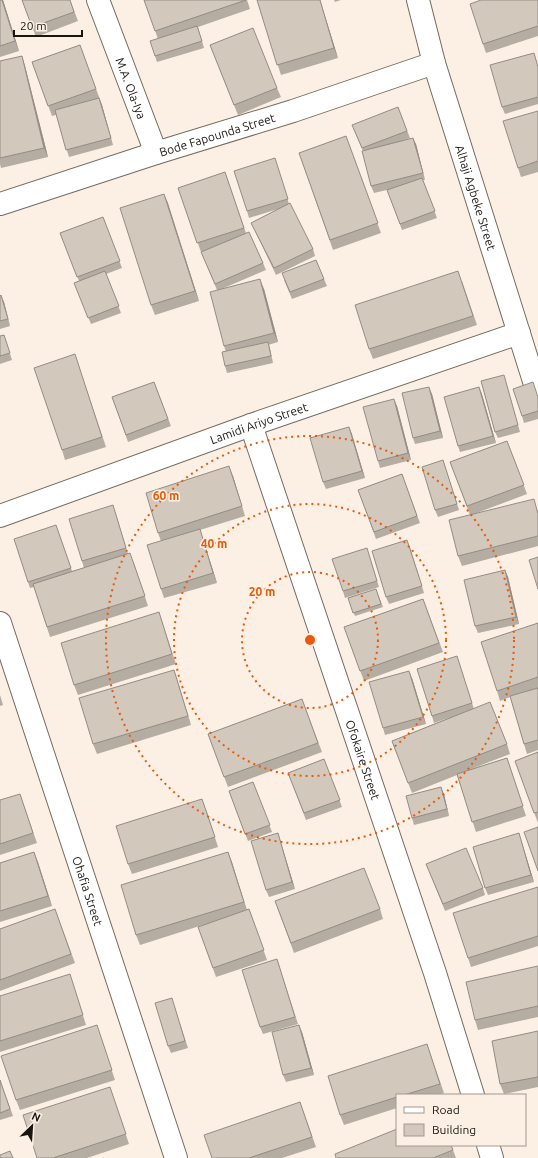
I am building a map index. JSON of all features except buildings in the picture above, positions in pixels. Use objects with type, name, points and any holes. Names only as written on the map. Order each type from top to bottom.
[{"type":"street","name":"M.A. Ola-Iya","points":[[98,0],[156,153]]},
{"type":"street","name":"Alhaji Agbeke Street","points":[[418,0],[434,63],[538,394]]},
{"type":"street","name":"Bode Fapounda Street","points":[[0,204],[156,153],[293,111],[434,63]]},
{"type":"street","name":"Lamidi Ariyo Street","points":[[0,516],[251,425],[519,333]]},
{"type":"street","name":"Ofokaire Street","points":[[251,425],[435,973],[473,1094]]},
{"type":"street","name":"Ohafia Street","points":[[0,623],[176,1158]]},
{"type":"street","points":[[488,1146],[492,1158]]}]
